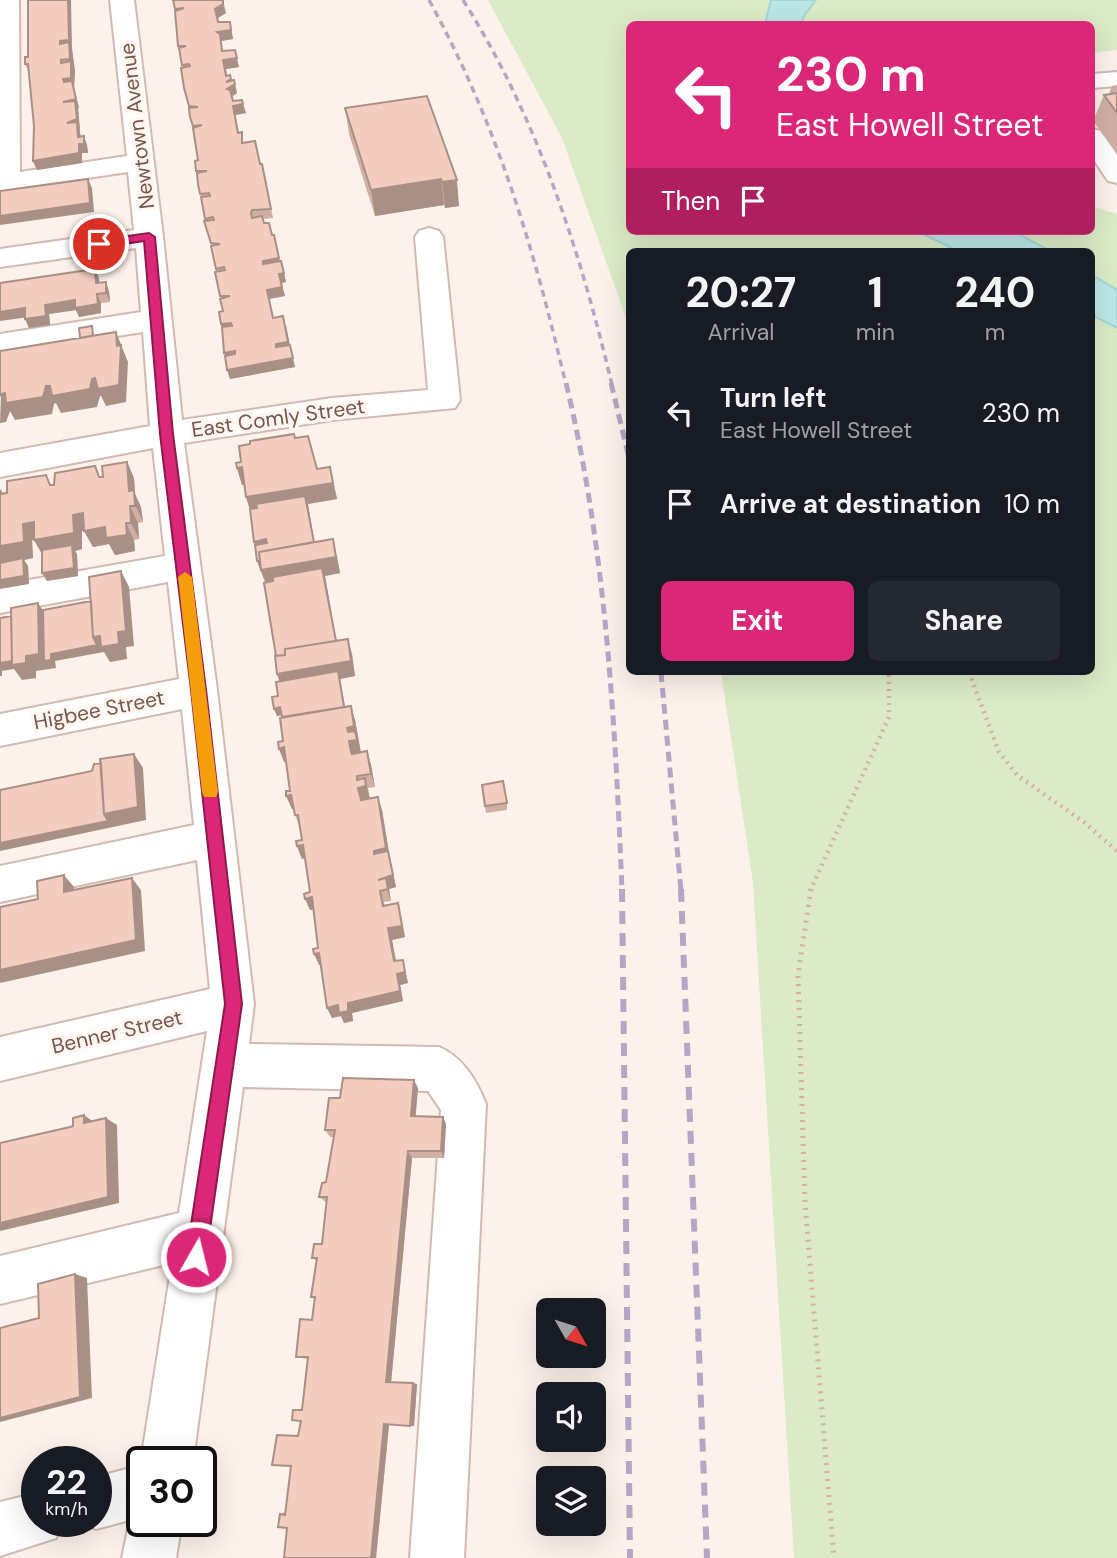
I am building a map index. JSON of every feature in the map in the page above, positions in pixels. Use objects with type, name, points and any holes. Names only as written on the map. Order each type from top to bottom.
[{"type":"street","points":[[6,0],[4,182],[141,162]]},
{"type":"street","name":"Newtown Avenue","points":[[122,0],[149,237],[166,434],[199,690],[233,1004],[169,1446]]},
{"type":"street","points":[[1095,81],[1117,79]]},
{"type":"street","points":[[1095,142],[1117,175]]},
{"type":"street","points":[[1095,188],[1117,187]]},
{"type":"street","points":[[0,258],[149,237]]},
{"type":"street","name":"East Comly Street","points":[[0,465],[238,421],[391,402],[444,400],[429,237]]},
{"type":"street","points":[[0,344],[156,320]]},
{"type":"street","points":[[0,600],[183,566]]},
{"type":"street","name":"Higbee Street","points":[[0,730],[199,690]]},
{"type":"street","points":[[0,884],[215,838]]},
{"type":"street","name":"Benner Street","points":[[0,1059],[233,1004]]},
{"type":"street","points":[[225,1065],[439,1069],[464,1104],[437,1558]]},
{"type":"street","points":[[0,1280],[200,1232]]},
{"type":"street","points":[[0,1529],[21,1523]]},
{"type":"street","points":[[149,1558],[153,1537]]},
{"type":"path","points":[[834,1558],[805,1202],[798,975],[810,892],[889,717],[889,675]]},
{"type":"path","points":[[970,675],[999,752],[1018,776],[1085,823],[1117,851]]},
{"type":"green space","points":[[488,0],[1117,0],[1117,50],[1095,53],[1095,21],[626,21],[626,235],[1095,235],[1095,207],[1117,214],[1117,1558],[794,1558],[753,883],[721,675],[1095,675],[1095,248],[626,248],[626,318],[562,138]]},
{"type":"water","points":[[771,0],[816,0],[802,21],[766,21]]},
{"type":"water","points":[[925,235],[1020,235],[1045,248],[952,248]]},
{"type":"water","points":[[1095,277],[1117,290],[1117,328],[1095,317]]},
{"type":"building","points":[[28,0],[68,0],[69,40],[60,41],[60,44],[69,42],[70,59],[61,60],[61,63],[71,61],[71,78],[63,79],[64,82],[72,81],[76,99],[63,102],[75,101],[77,119],[67,123],[77,122],[78,137],[84,136],[84,144],[79,144],[79,153],[33,161],[34,126],[28,64],[25,64],[25,57],[28,57]]},
{"type":"building","points":[[173,0],[223,0],[223,4],[215,9],[218,22],[230,22],[231,30],[217,32],[220,34],[222,51],[235,50],[237,58],[223,60],[226,76],[230,75],[231,79],[226,82],[234,80],[235,84],[227,89],[230,90],[233,101],[242,100],[243,104],[233,106],[238,133],[242,132],[242,143],[255,141],[271,209],[252,210],[252,218],[262,216],[264,223],[269,223],[274,235],[279,258],[263,261],[263,264],[281,261],[284,273],[279,274],[282,287],[267,290],[273,318],[283,316],[288,342],[276,344],[276,347],[290,345],[293,358],[227,370],[225,356],[235,354],[235,351],[224,353],[222,327],[232,326],[231,323],[221,324],[219,312],[223,311],[220,299],[230,296],[220,296],[215,272],[225,270],[224,267],[216,269],[211,246],[220,244],[211,243],[204,221],[214,220],[213,217],[205,219],[201,197],[210,196],[209,193],[200,194],[198,184],[197,173],[207,171],[196,171],[195,161],[198,160],[193,128],[202,125],[193,126],[190,117],[189,108],[198,107],[189,106],[184,88],[181,68],[190,66],[182,65],[179,48],[186,46],[178,46],[175,11],[184,8],[175,9]]},
{"type":"building","points":[[1117,93],[1117,113],[1104,95]]},
{"type":"building","points":[[427,96],[457,180],[442,182],[441,179],[371,190],[345,108]]},
{"type":"building","points":[[88,179],[90,203],[0,216],[0,191]]},
{"type":"building","points":[[95,269],[96,283],[106,282],[106,293],[97,294],[98,304],[75,308],[75,300],[45,305],[46,316],[25,319],[25,308],[0,312],[0,283]]},
{"type":"building","points":[[92,326],[93,336],[80,338],[79,328]]},
{"type":"building","points":[[116,332],[117,346],[121,345],[119,385],[98,389],[95,378],[92,379],[90,389],[52,396],[50,386],[46,386],[43,397],[6,403],[5,393],[0,396],[0,351]]},
{"type":"building","points":[[294,434],[295,438],[308,436],[317,469],[330,467],[333,483],[246,497],[242,467],[237,468],[236,463],[241,462],[239,446],[250,444],[250,441]]},
{"type":"building","points":[[127,462],[129,491],[134,490],[135,506],[130,506],[131,523],[126,523],[127,535],[106,538],[105,527],[84,531],[83,513],[73,515],[74,533],[34,540],[34,522],[23,524],[24,542],[0,546],[0,490],[1,494],[7,493],[7,481],[46,475],[50,485],[54,485],[55,473],[95,466],[99,477],[103,477],[102,466]]},
{"type":"building","points":[[305,496],[314,542],[259,552],[260,561],[257,561],[255,545],[267,543],[266,539],[254,542],[250,509],[257,508],[256,504]]},
{"type":"building","points":[[333,539],[336,557],[261,570],[259,552]]},
{"type":"building","points":[[72,545],[74,568],[42,573],[42,550]]},
{"type":"building","points":[[23,558],[24,576],[0,580],[0,563]]},
{"type":"building","points":[[322,568],[336,641],[285,649],[285,655],[276,656],[264,583],[273,581],[273,577]]},
{"type":"building","points":[[121,571],[126,631],[118,632],[119,644],[101,647],[100,636],[93,637],[89,577]]},
{"type":"building","points":[[91,601],[93,637],[97,645],[51,654],[51,660],[44,661],[43,610]]},
{"type":"building","points":[[38,603],[39,654],[26,656],[26,663],[12,665],[11,608]]},
{"type":"building","points":[[11,616],[12,661],[0,663],[0,618]]},
{"type":"building","points":[[348,639],[351,661],[277,674],[275,656],[285,655],[285,649]]},
{"type":"building","points":[[338,671],[344,707],[282,717],[280,707],[274,709],[272,697],[278,696],[276,682]]},
{"type":"building","points":[[351,706],[354,726],[347,728],[348,732],[355,731],[357,740],[349,741],[351,752],[367,751],[371,774],[357,776],[357,780],[365,778],[366,786],[358,788],[361,800],[378,797],[386,848],[374,851],[374,854],[388,851],[393,875],[378,880],[386,878],[388,889],[380,891],[383,906],[398,903],[402,926],[388,928],[394,961],[403,960],[405,972],[397,974],[400,991],[348,1003],[348,1011],[339,1013],[338,1005],[327,1008],[319,953],[314,954],[313,949],[318,948],[312,897],[305,899],[304,894],[310,892],[303,845],[297,846],[296,841],[302,840],[298,815],[295,815],[291,795],[286,796],[286,791],[290,791],[284,747],[279,749],[278,742],[283,741],[280,718]]},
{"type":"building","points":[[134,754],[138,807],[104,814],[100,759]]},
{"type":"building","points":[[101,763],[104,814],[108,821],[0,843],[0,790],[92,771],[94,764]]},
{"type":"building","points":[[503,781],[507,803],[485,806],[482,785]]},
{"type":"building","points":[[64,875],[64,892],[132,878],[136,940],[0,970],[0,907],[38,899],[37,881]]},
{"type":"building","points":[[343,1078],[414,1080],[411,1116],[443,1117],[441,1151],[408,1151],[386,1382],[413,1383],[410,1426],[384,1424],[371,1558],[284,1558],[287,1528],[278,1527],[280,1514],[285,1515],[291,1466],[272,1465],[277,1435],[298,1436],[301,1421],[292,1420],[293,1410],[302,1410],[308,1357],[296,1357],[300,1319],[312,1320],[315,1297],[311,1297],[317,1258],[312,1258],[314,1244],[322,1244],[327,1197],[319,1197],[322,1183],[326,1182],[335,1130],[325,1130],[329,1098],[340,1098]]},
{"type":"building","points":[[84,1115],[84,1123],[106,1118],[108,1197],[0,1223],[0,1143],[73,1126],[73,1118]]},
{"type":"building","points":[[75,1274],[80,1397],[0,1418],[0,1328],[39,1318],[38,1284]]},
{"type":"railway","points":[[429,0],[475,93],[494,140],[527,236],[566,385]]},
{"type":"railway","points":[[463,0],[513,91],[553,186],[586,284],[612,385]]},
{"type":"railway","points":[[566,383],[580,446],[599,572],[612,699],[622,891]]},
{"type":"railway","points":[[611,383],[626,445]]},
{"type":"railway","points":[[661,675],[681,891]]},
{"type":"railway","points":[[622,889],[630,1558]]},
{"type":"railway","points":[[681,889],[707,1558]]},
{"type":"slow traffic","points":[[185,577],[210,792]]},
{"type":"route","points":[[99,244],[149,237],[166,434],[199,690],[233,1004],[196,1257]]}]
